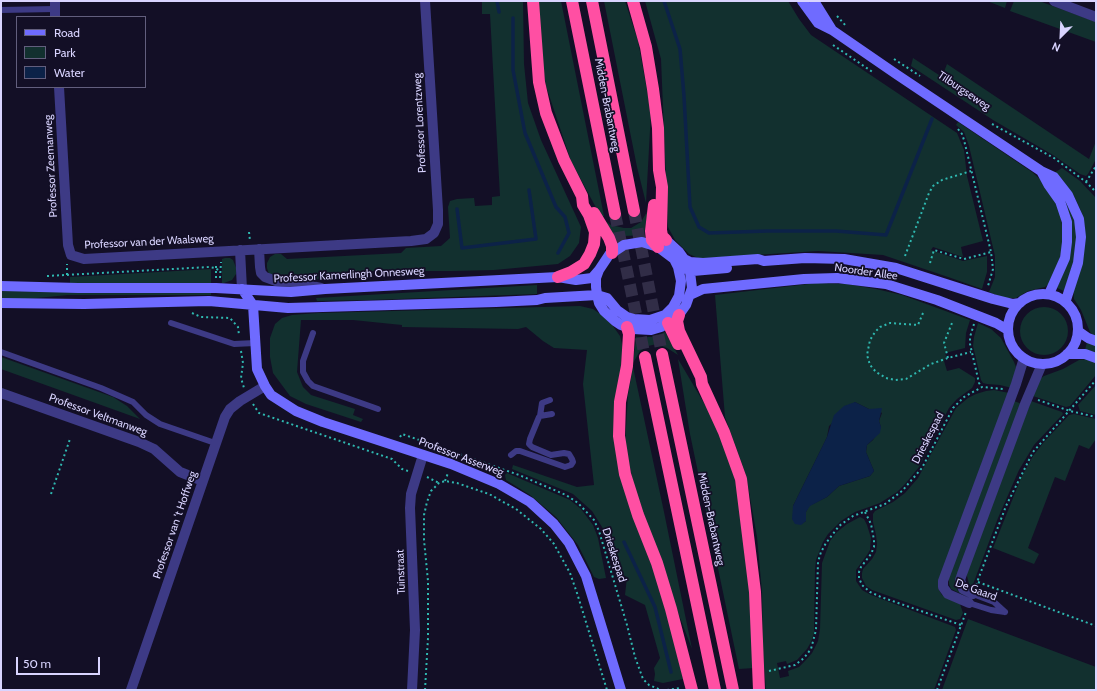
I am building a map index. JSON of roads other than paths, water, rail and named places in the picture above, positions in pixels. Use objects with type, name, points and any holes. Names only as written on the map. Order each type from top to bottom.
[{"type":"highway","points":[[533,1],[539,82],[546,113],[564,160],[582,196],[588,202],[609,238],[612,246],[612,252]]},
{"type":"highway","name":"Midden-Brabantweg","points":[[572,1],[615,214]]},
{"type":"highway","name":"Midden-Brabantweg","points":[[592,1],[634,211]]},
{"type":"highway","points":[[633,1],[646,47],[658,128],[659,170],[662,187],[662,243]]},
{"type":"highway","points":[[558,277],[571,272],[584,264],[594,244],[594,227],[583,205],[582,196]]},
{"type":"highway","points":[[674,313],[679,331],[701,377],[702,384],[724,432],[741,479],[755,592],[759,690]]},
{"type":"highway","points":[[668,323],[697,379],[702,384]]},
{"type":"highway","points":[[627,327],[629,334],[627,366],[620,402],[620,436],[625,474],[638,515],[657,563],[671,609],[692,690]]},
{"type":"highway","name":"Midden-Brabantweg","points":[[662,354],[733,690]]},
{"type":"highway","points":[[645,357],[715,690]]},
{"type":"street","name":"Professor Lorentzweg","points":[[425,1],[438,210],[438,224],[434,233],[426,239]]},
{"type":"street","points":[[802,1],[818,23],[832,30],[1041,171],[1054,177],[1068,195],[1079,219],[1081,237],[1078,263],[1066,300]]},
{"type":"street","points":[[814,1],[832,30]]},
{"type":"street","points":[[1054,1],[1096,17]]},
{"type":"street","name":"Professor Zeemanweg","points":[[59,88],[68,245]]},
{"type":"street","points":[[1041,171],[1060,201],[1067,222],[1067,242],[1064,258],[1049,294]]},
{"type":"street","name":"Professor van der Waalsweg","points":[[68,245],[71,255],[84,259],[426,239]]},
{"type":"street","points":[[636,242],[662,243],[680,252],[681,263],[679,296],[674,313],[668,323],[651,330],[638,330],[627,327],[615,321],[602,307],[597,295],[596,278],[603,262],[612,252],[624,245],[636,242]]},
{"type":"street","points":[[259,249],[261,273],[265,277],[276,281],[292,282],[325,289]]},
{"type":"street","points":[[240,250],[242,289],[253,305]]},
{"type":"street","name":"Noorder Allee","points":[[681,263],[758,259],[764,261],[804,258],[855,260],[896,268],[993,300],[1013,304],[1020,303]]},
{"type":"street","name":"Noorder Allee","points":[[689,270],[704,271],[748,266],[759,264],[764,261]]},
{"type":"street","points":[[1,303],[84,304],[209,301],[296,307],[423,305],[537,300],[545,298],[597,295],[607,298],[622,314],[634,320],[642,320],[654,319],[674,313],[686,306],[692,283],[689,270],[681,263]]},
{"type":"street","name":"Professor Kamerlingh Onnesweg","points":[[1,286],[242,289],[291,292],[558,277],[576,280],[592,278],[599,270]]},
{"type":"street","name":"Noorder Allee","points":[[690,295],[703,289],[804,279],[838,278],[886,284],[937,300],[1008,330]]},
{"type":"street","points":[[253,305],[263,290]]},
{"type":"street","points":[[1049,294],[1066,300],[1072,307],[1079,324],[1074,343],[1067,354],[1063,359],[1056,362],[1042,364],[1036,364],[1024,358],[1014,349],[1008,330],[1008,324],[1012,312],[1020,303],[1033,295],[1049,294]]},
{"type":"street","points":[[537,300],[544,303],[591,302],[602,307]]},
{"type":"street","name":"Professor Asserweg","points":[[253,305],[257,369],[271,395],[296,411],[323,422],[423,455],[486,478],[515,492],[534,505],[554,524],[569,543],[586,576],[621,690]]},
{"type":"street","points":[[1078,331],[1088,338],[1096,341]]},
{"type":"street","points":[[1067,354],[1084,354],[1096,357]]},
{"type":"street","name":"De Gaard","points":[[1024,358],[1016,384],[944,581],[943,588],[948,594],[971,599],[963,589],[960,580],[1030,390],[1042,364]]},
{"type":"street","name":"Professor van 't Hoffweg","points":[[131,690],[225,417],[230,409],[240,401],[265,386]]},
{"type":"street","name":"Professor Veltmanweg","points":[[1,393],[154,448],[180,472],[203,481]]},
{"type":"street","name":"Tuinstraat","points":[[412,690],[415,630],[410,508],[411,494],[423,455]]},
{"type":"lane","points":[[1,10],[55,9]]},
{"type":"lane","points":[[171,323],[234,344],[255,343]]},
{"type":"lane","points":[[313,333],[303,361],[303,372],[308,381],[313,386],[378,409]]},
{"type":"lane","points":[[1,352],[101,388],[133,402],[146,415],[160,424],[215,443]]},
{"type":"lane","points":[[511,455],[516,451],[520,451],[565,467],[572,464],[572,458],[566,454],[551,454],[530,446],[530,439],[540,416],[542,403],[550,400]]},
{"type":"lane","points":[[540,416],[552,414]]},
{"type":"water","points":[[855,402],[869,409],[882,408],[879,421],[881,427],[880,433],[867,445],[866,452],[874,471],[870,476],[839,486],[827,497],[810,506],[806,512],[806,521],[801,525],[795,524],[792,519],[793,506],[827,437],[834,415],[844,406]]},
{"type":"waterway","points":[[497,1],[499,12]]},
{"type":"waterway","points":[[664,1],[680,49],[690,207],[699,227],[709,233],[836,231],[886,235],[932,119]]},
{"type":"waterway","points":[[513,18],[513,70],[525,133],[556,207],[565,217],[569,233],[558,253]]},
{"type":"waterway","points":[[457,209],[462,248],[536,239],[529,190]]},
{"type":"waterway","points":[[624,542],[655,607],[671,672]]},
{"type":"tunnel","points":[[634,211],[662,354]]},
{"type":"tunnel","points":[[615,214],[645,357]]}]
